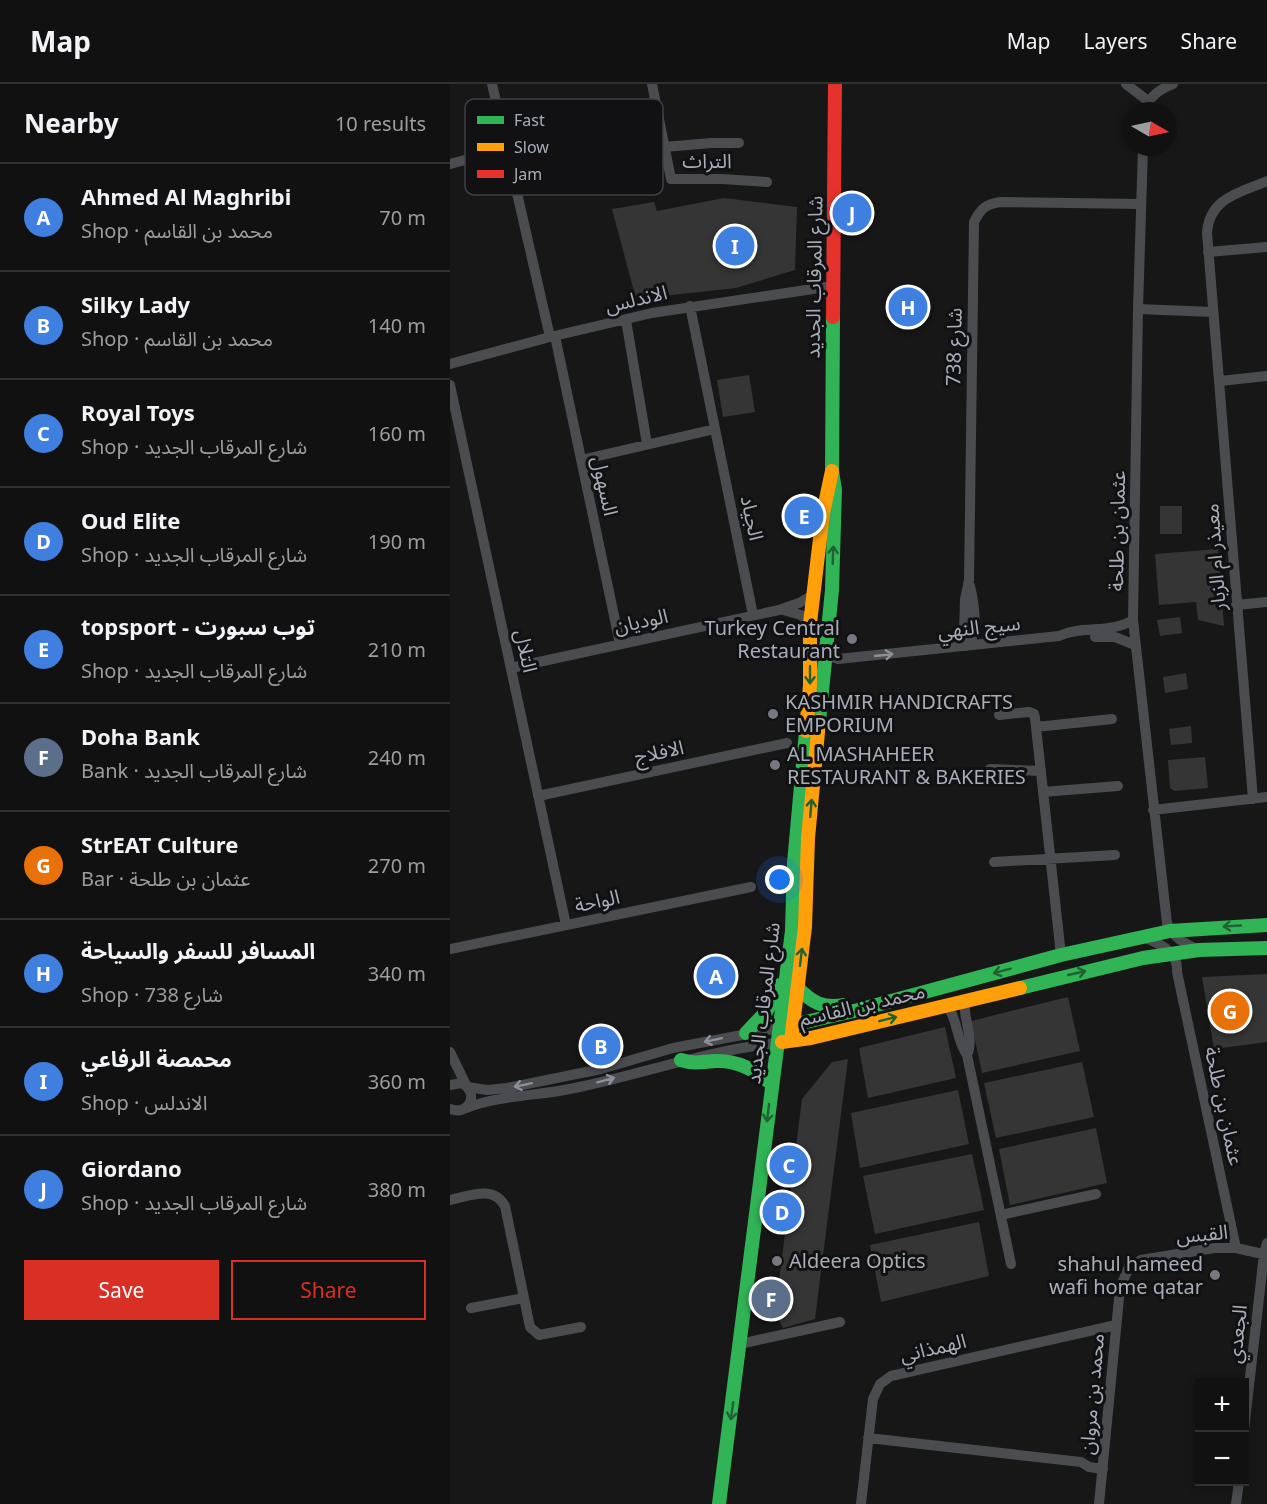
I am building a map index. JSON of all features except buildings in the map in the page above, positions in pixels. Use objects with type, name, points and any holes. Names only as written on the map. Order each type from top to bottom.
[{"type":"street","name":"السهول","points":[[492,84],[495,99]]},
{"type":"street","name":"التراث","points":[[652,84],[655,99]]},
{"type":"street","name":"شارع المرقاب الجديد","points":[[786,1026],[797,987],[805,927],[808,838],[826,656],[833,553],[835,490],[832,471],[832,286],[835,84]]},
{"type":"street","points":[[1126,84],[1143,102]]},
{"type":"street","points":[[1150,102],[1155,94],[1173,84]]},
{"type":"street","name":"التراث","points":[[663,142],[670,177],[674,180],[722,178],[767,182]]},
{"type":"street","points":[[664,147],[739,143]]},
{"type":"street","name":"عثمان بن طلحة","points":[[1143,156],[1133,620],[1153,810],[1167,923],[1170,931]]},
{"type":"street","points":[[450,164],[465,160]]},
{"type":"street","name":"معيذر ام الزبار","points":[[1253,799],[1208,252],[1208,221],[1212,211],[1220,202],[1267,181]]},
{"type":"street","name":"السهول","points":[[518,195],[581,460],[620,644]]},
{"type":"street","name":"شارع 738","points":[[970,645],[974,634],[969,580],[974,222],[979,211],[988,204],[1002,202],[1141,204]]},
{"type":"street","points":[[1208,252],[1267,247]]},
{"type":"street","name":"الاندلس","points":[[450,364],[552,337],[690,306],[832,286]]},
{"type":"street","name":"الجياد","points":[[690,306],[753,615]]},
{"type":"street","points":[[1138,309],[1213,312]]},
{"type":"street","points":[[626,320],[647,444]]},
{"type":"street","points":[[1220,381],[1267,376]]},
{"type":"street","name":"التلال","points":[[450,385],[566,925]]},
{"type":"street","points":[[581,460],[715,429]]},
{"type":"street","name":"شارع المرقاب الجديد","points":[[719,1504],[772,1084],[784,1042],[786,1026],[787,968],[793,915],[794,863],[810,685],[810,623],[823,513],[832,471]]},
{"type":"street","points":[[817,563],[822,581],[820,637],[826,656]]},
{"type":"street","name":"الوديان","points":[[511,668],[779,610],[799,603],[813,594]]},
{"type":"street","points":[[1236,605],[1267,602]]},
{"type":"street","points":[[779,610],[795,612],[810,623]]},
{"type":"street","name":"سيج النهي","points":[[826,656],[838,659],[1059,636],[1072,632],[1114,628],[1133,620]]},
{"type":"street","points":[[1059,636],[1068,638],[1114,637],[1135,645]]},
{"type":"street","points":[[999,715],[1032,712],[1035,718],[1061,956]]},
{"type":"street","points":[[1036,727],[1112,719]]},
{"type":"street","name":"الافلاج","points":[[538,796],[787,743]]},
{"type":"street","points":[[990,770],[1041,771]]},
{"type":"street","points":[[1043,792],[1118,786]]},
{"type":"street","points":[[1153,810],[1267,797]]},
{"type":"street","points":[[994,861],[1115,855]]},
{"type":"street","name":"الواحة","points":[[450,949],[751,887]]},
{"type":"street","points":[[1167,913],[1190,929]]},
{"type":"street","name":"محمد بن القاسم","points":[[450,1085],[458,1083],[488,1090],[507,1088],[601,1069],[658,1052],[786,1026],[1061,956],[1170,931],[1267,925]]},
{"type":"street","points":[[1170,931],[1188,945],[1199,950]]},
{"type":"street","points":[[1143,937],[1158,944],[1171,954]]},
{"type":"street","name":"محمد بن القاسم","points":[[450,1109],[458,1111],[491,1101],[574,1089],[681,1060],[784,1042],[1156,956],[1199,950],[1267,948]]},
{"type":"street","name":"عثمان بن طلحة","points":[[1171,954],[1176,962],[1236,1248]]},
{"type":"street","points":[[1156,956],[1177,972]]},
{"type":"street","points":[[746,1033],[766,1012],[787,968]]},
{"type":"street","points":[[797,987],[812,1003],[825,1008],[874,998],[890,1001]]},
{"type":"street","points":[[965,1000],[964,1010],[970,1040],[967,1054]]},
{"type":"street","points":[[947,1005],[954,1016],[961,1044],[967,1054],[1011,1264]]},
{"type":"street","points":[[450,1052],[467,1086],[471,1101],[466,1108]]},
{"type":"street","points":[[681,1060],[693,1063],[721,1060],[737,1062],[754,1070],[772,1084]]},
{"type":"street","points":[[450,1200],[485,1193],[492,1193],[501,1198],[505,1206],[530,1327],[539,1335],[581,1327]]},
{"type":"street","points":[[1000,1215],[1096,1194]]},
{"type":"street","name":"القبس","points":[[1120,1288],[1129,1267],[1141,1260],[1214,1248],[1266,1251]]},
{"type":"street","name":"الجعدي","points":[[1249,1396],[1266,1251]]},
{"type":"street","name":"محمد بن مروان","points":[[1099,1504],[1120,1288]]},
{"type":"street","points":[[471,1308],[524,1298]]},
{"type":"street","points":[[740,1344],[840,1322]]},
{"type":"street","name":"الهمذاني","points":[[861,1504],[873,1399],[880,1384],[891,1376],[1116,1325]]},
{"type":"street","points":[[868,1438],[1081,1462],[1089,1467],[1103,1465]]},
{"type":"street","points":[[1236,1504],[1238,1486]]},
{"type":"traffic: fast","points":[[819,721],[832,590],[835,490],[832,471],[833,317]]},
{"type":"traffic: fast","points":[[719,1504],[792,931],[794,863],[806,731]]},
{"type":"traffic: fast","points":[[784,1027],[858,1010],[1061,955],[1170,931],[1267,925]]},
{"type":"traffic: fast","points":[[1020,988],[1143,958],[1199,950],[1267,948]]},
{"type":"traffic: fast","points":[[746,1033],[766,1012],[780,985]]},
{"type":"traffic: fast","points":[[797,987],[807,997],[818,1003],[830,1006],[844,1005]]},
{"type":"traffic: fast","points":[[681,1060],[731,1062],[752,1070],[772,1084]]},
{"type":"traffic: slow","points":[[806,731],[810,685],[810,623],[823,513],[832,471]]},
{"type":"traffic: slow","points":[[791,1041],[805,927],[808,838],[819,721]]},
{"type":"traffic: slow","points":[[782,1042],[811,1038],[1020,988]]},
{"type":"traffic: jam","points":[[833,317],[835,84]]},
{"type":"place","name":"Giordano","points":[[852,213]]},
{"type":"place","name":"محمصة الرفاعي","points":[[735,246]]},
{"type":"place","name":"المسافر للسفر والسياحة","points":[[908,307]]},
{"type":"place","name":"topsport - توب سبورت","points":[[804,516]]},
{"type":"place","name":"Turkey Central Restaurant","points":[[852,639]]},
{"type":"place","name":"KASHMIR HANDICRAFTS EMPORIUM","points":[[773,714]]},
{"type":"place","name":"AL MASHAHEER RESTAURANT & BAKERIES","points":[[775,765]]},
{"type":"place","name":"Ahmed Al Maghribi","points":[[716,976]]},
{"type":"place","name":"StrEAT Culture","points":[[1230,1011]]},
{"type":"place","name":"Silky Lady","points":[[601,1046]]},
{"type":"place","name":"Royal Toys","points":[[789,1165]]},
{"type":"place","name":"Oud Elite","points":[[782,1212]]},
{"type":"place","name":"Aldeera Optics","points":[[777,1261]]},
{"type":"place","name":"shahul hameed wafi home qatar","points":[[1215,1275]]},
{"type":"place","name":"Doha Bank","points":[[771,1299]]}]
